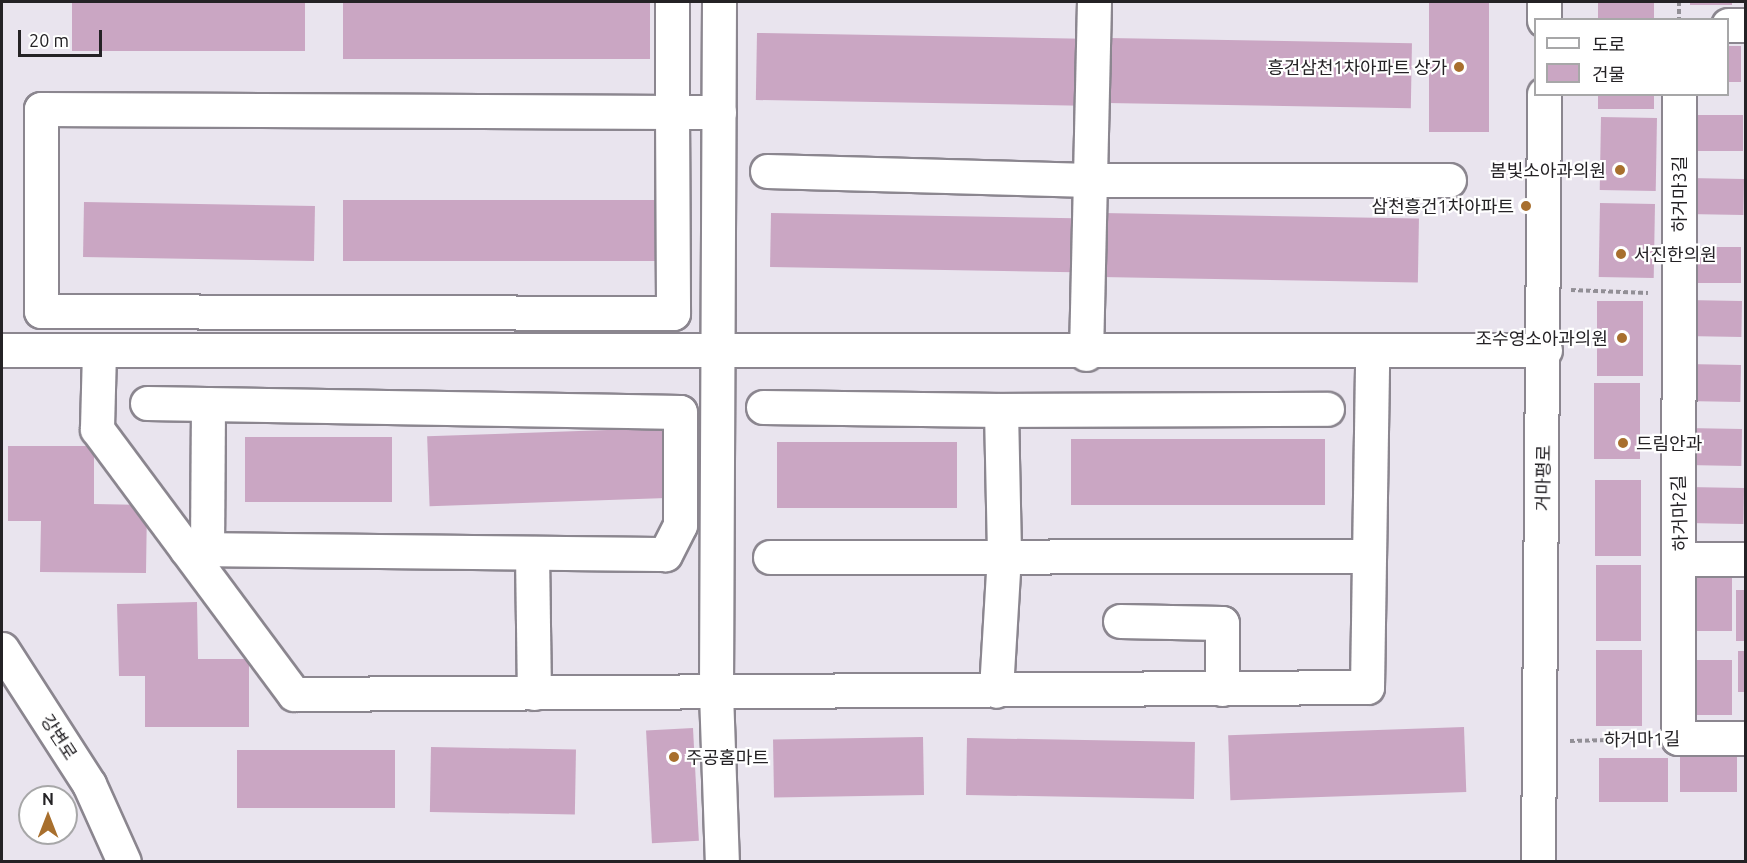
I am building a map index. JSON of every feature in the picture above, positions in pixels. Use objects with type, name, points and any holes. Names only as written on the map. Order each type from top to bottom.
[{"type":"street","points":[[672,2],[672,112],[673,313],[41,311],[41,109],[672,112],[719,112]]},
{"type":"street","points":[[719,2],[716,693],[722,861]]},
{"type":"street","points":[[1086,354],[1094,2]]},
{"type":"street","points":[[1544,2],[1544,18]]},
{"type":"street","points":[[1729,25],[1746,25]]},
{"type":"street","name":"거마평로","points":[[1538,861],[1545,350],[1544,96]]},
{"type":"street","name":"하거마3길","points":[[1678,294],[1679,96]]},
{"type":"street","points":[[767,171],[1090,180],[1449,180]]},
{"type":"street","name":"하거마2길","points":[[1678,294],[1678,559],[1746,559]]},
{"type":"street","points":[[2,350],[1372,354],[1545,350]]},
{"type":"street","points":[[99,351],[97,429],[196,549],[294,694],[996,692],[1367,687],[1372,354]]},
{"type":"street","points":[[147,403],[680,412],[680,525],[664,554],[196,549]]},
{"type":"street","points":[[196,549],[208,404]]},
{"type":"street","points":[[764,407],[1001,410],[1327,409]]},
{"type":"street","points":[[996,692],[1004,555],[1001,410]]},
{"type":"street","points":[[532,553],[534,693]]},
{"type":"street","points":[[770,557],[1369,556]]},
{"type":"street","points":[[1678,559],[1678,738]]},
{"type":"street","points":[[1119,621],[1222,624],[1222,689]]},
{"type":"street","name":"강변로","points":[[2,649],[89,784],[124,861]]},
{"type":"street","name":"하거마1길","points":[[1678,738],[1746,738]]},
{"type":"path","points":[[1679,2],[1679,18]]},
{"type":"path","points":[[1544,289],[1678,294]]},
{"type":"path","name":"하거마1길","points":[[1539,741],[1678,738]]},
{"type":"building","points":[[72,2],[305,2],[305,51],[72,51]]},
{"type":"building","points":[[343,2],[650,2],[650,59],[343,59]]},
{"type":"building","name":"흥건삼천1차아파트 상가","points":[[1429,2],[1489,2],[1489,132],[1429,132]]},
{"type":"building","points":[[1598,2],[1654,2],[1654,18],[1598,18]]},
{"type":"building","points":[[1690,2],[1732,2],[1732,5],[1690,5]]},
{"type":"building","points":[[757,33],[1083,39],[1082,106],[756,100]]},
{"type":"building","points":[[1108,38],[1412,43],[1411,108],[1107,103]]},
{"type":"building","points":[[1729,46],[1741,46],[1741,82],[1729,82]]},
{"type":"building","points":[[1598,96],[1654,96],[1654,109],[1598,109]]},
{"type":"building","points":[[1687,115],[1743,115],[1743,151],[1687,151]]},
{"type":"building","points":[[1601,117],[1657,118],[1656,191],[1600,190]]},
{"type":"building","points":[[1688,178],[1744,179],[1743,215],[1687,214]]},
{"type":"building","points":[[343,200],[662,200],[662,261],[343,261]]},
{"type":"building","points":[[84,202],[315,206],[314,261],[83,257]]},
{"type":"building","points":[[1600,203],[1655,204],[1654,278],[1599,277]]},
{"type":"building","points":[[771,213],[1075,218],[1074,272],[770,267]]},
{"type":"building","points":[[1102,213],[1419,219],[1418,283],[1101,277]]},
{"type":"building","points":[[1686,247],[1741,247],[1741,283],[1686,283]]},
{"type":"building","points":[[1686,300],[1742,301],[1741,337],[1685,336]]},
{"type":"building","points":[[1597,301],[1643,301],[1643,376],[1597,376]]},
{"type":"building","points":[[1686,364],[1741,365],[1740,402],[1685,401]]},
{"type":"building","points":[[1594,383],[1640,383],[1640,459],[1594,459]]},
{"type":"building","points":[[664,428],[666,498],[430,506],[427,436]]},
{"type":"building","points":[[1686,428],[1742,429],[1741,466],[1685,465]]},
{"type":"building","points":[[245,437],[392,437],[392,502],[245,502]]},
{"type":"building","points":[[1071,439],[1325,439],[1325,505],[1071,505]]},
{"type":"building","points":[[777,442],[957,442],[957,508],[777,508]]},
{"type":"building","points":[[8,446],[94,446],[94,504],[147,505],[146,573],[40,572],[41,521],[8,521]]},
{"type":"building","points":[[1595,480],[1641,480],[1641,556],[1595,556]]},
{"type":"building","points":[[1688,487],[1744,488],[1743,524],[1687,523]]},
{"type":"building","points":[[1596,565],[1641,565],[1641,641],[1596,641]]},
{"type":"building","points":[[1689,566],[1732,566],[1732,631],[1689,631]]},
{"type":"building","points":[[1736,590],[1746,590],[1746,641],[1736,641]]},
{"type":"building","points":[[197,602],[198,659],[249,659],[249,727],[145,727],[145,676],[119,676],[117,604]]},
{"type":"building","points":[[1596,650],[1642,650],[1642,726],[1596,726]]},
{"type":"building","points":[[1738,651],[1746,651],[1746,692],[1738,692]]},
{"type":"building","points":[[1685,660],[1732,660],[1732,715],[1685,715]]},
{"type":"building","points":[[1464,727],[1466,792],[1230,800],[1228,735]]},
{"type":"building","points":[[693,728],[699,841],[652,843],[646,730]]},
{"type":"building","points":[[923,737],[924,795],[774,798],[773,740]]},
{"type":"building","points":[[967,738],[1195,742],[1194,799],[966,795]]},
{"type":"building","points":[[431,747],[576,750],[575,815],[430,812]]},
{"type":"building","points":[[1680,748],[1737,748],[1737,792],[1680,792]]},
{"type":"building","points":[[237,750],[395,750],[395,808],[237,808]]},
{"type":"building","points":[[1599,758],[1668,758],[1668,802],[1599,802]]},
{"type":"place","name":"흥건삼천1차아파트 상가","points":[[1459,67]]},
{"type":"place","name":"봄빛소아과의원","points":[[1620,170]]},
{"type":"place","name":"삼천흥건1차아파트","points":[[1526,206]]},
{"type":"place","name":"서진한의원","points":[[1621,254]]},
{"type":"place","name":"조수영소아과의원","points":[[1622,338]]},
{"type":"place","name":"드림안과","points":[[1623,443]]},
{"type":"place","name":"주공홈마트","points":[[674,757]]}]
